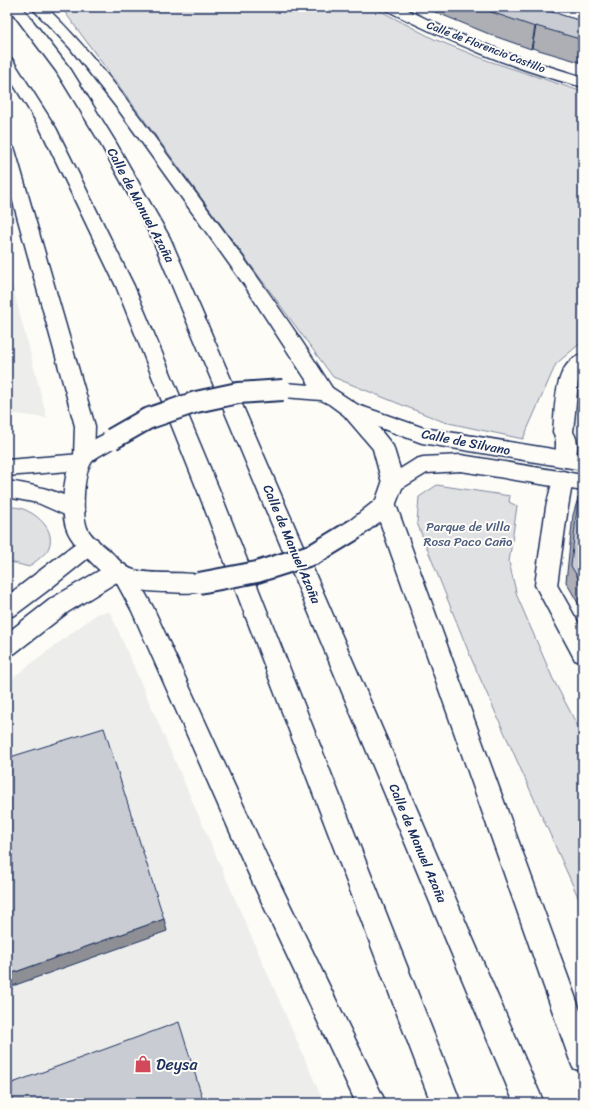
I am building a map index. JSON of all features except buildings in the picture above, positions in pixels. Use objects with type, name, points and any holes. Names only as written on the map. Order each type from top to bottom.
[{"type":"main road","name":"Calle de Manuel Azaña","points":[[15,7],[63,70],[107,141],[161,238],[529,1103]]},
{"type":"main road","points":[[38,7],[57,25],[122,103],[260,293],[325,393],[351,410],[383,446],[389,494],[583,1058]]},
{"type":"main road","name":"Calle de Florencio Castillo","points":[[391,7],[444,33],[507,58],[583,82]]},
{"type":"main road","points":[[7,62],[48,128],[125,286],[210,494],[446,1103]]},
{"type":"main road","points":[[7,150],[85,426],[82,460],[75,486],[74,511],[78,531],[89,545],[120,573],[142,606],[259,868],[371,1103]]},
{"type":"main road","points":[[583,361],[574,369],[568,382],[562,432],[567,439],[574,471],[557,507],[546,585],[583,653]]},
{"type":"main road","points":[[7,468],[82,460],[112,439],[147,418],[196,402],[238,392],[283,390],[325,393]]},
{"type":"main road","name":"Calle de Silvano","points":[[351,410],[422,435],[574,471]]},
{"type":"main road","name":"Calle de Silvano","points":[[120,573],[158,583],[199,583],[257,572],[314,554],[355,529],[389,494],[423,465],[461,463],[574,471]]},
{"type":"main road","points":[[7,490],[31,492],[58,502],[74,511]]},
{"type":"main road","points":[[7,608],[39,585],[89,545]]},
{"type":"main road","points":[[7,646],[60,605],[120,573]]},
{"type":"shaded area","points":[[7,266],[31,356],[47,418],[7,413]]},
{"type":"shaded area","points":[[110,612],[324,1103],[7,1103],[7,682],[98,613]]},
{"type":"green space","points":[[61,7],[373,7],[434,39],[489,61],[583,92],[583,341],[556,364],[523,439],[444,422],[333,377]]},
{"type":"green space","name":"Parque de Villa Rosa Paco Caño","points":[[437,485],[510,496],[509,502],[517,506],[509,562],[517,596],[553,679],[583,736],[583,908],[471,658],[417,523],[419,497]]},
{"type":"green space","points":[[7,507],[20,508],[32,513],[43,522],[50,534],[48,550],[29,567],[7,561]]},
{"type":"place","name":"Deysa","points":[[143,1064]]}]
